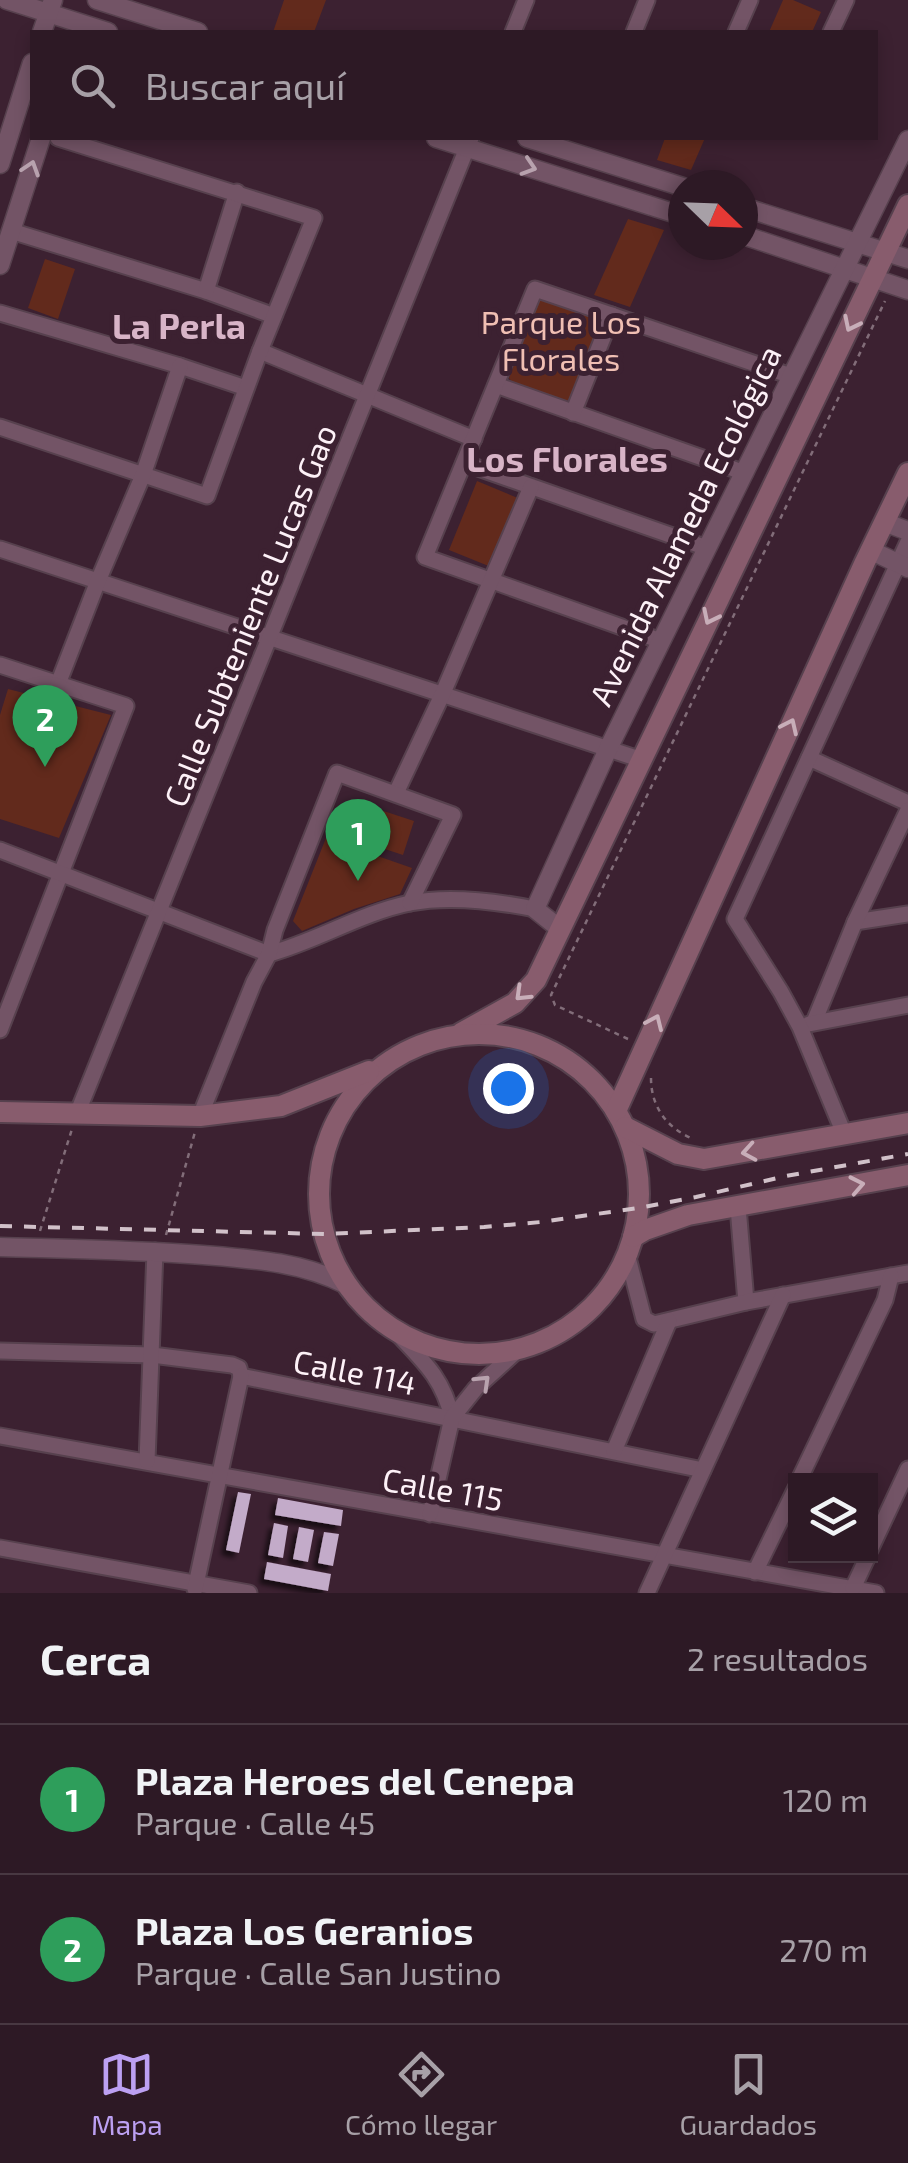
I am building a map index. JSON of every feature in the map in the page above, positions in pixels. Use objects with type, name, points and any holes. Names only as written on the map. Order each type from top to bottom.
[{"type":"main road","name":"Avenida Alameda Ecológica","points":[[458,1035],[515,1003],[536,980],[642,760],[891,285],[886,251],[908,204]]},
{"type":"main road","points":[[620,1119],[644,1047],[908,473]]},
{"type":"main road","points":[[0,1112],[200,1116],[281,1106],[355,1078],[422,1044],[458,1035],[513,1037],[548,1049],[580,1069],[620,1119],[636,1163],[638,1181],[638,1208],[630,1246]]},
{"type":"main road","points":[[389,1062],[361,1086],[331,1134],[319,1188],[322,1226],[333,1261],[365,1307],[394,1330],[427,1346],[463,1354],[519,1350],[553,1336],[584,1315],[609,1287],[630,1246],[644,1230],[688,1215],[908,1175]]},
{"type":"main road","points":[[620,1119],[678,1154],[704,1158],[908,1123]]},
{"type":"street","points":[[6,0],[51,7],[76,28],[85,0]]},
{"type":"street","points":[[97,0],[192,30]]},
{"type":"street","points":[[514,30],[526,0]]},
{"type":"street","points":[[635,30],[646,0]]},
{"type":"street","points":[[737,30],[750,0]]},
{"type":"street","points":[[831,30],[846,0]]},
{"type":"street","points":[[0,164],[30,69]]},
{"type":"street","points":[[0,265],[40,140]]},
{"type":"street","points":[[0,427],[208,496],[260,351],[314,218],[65,140]]},
{"type":"street","points":[[533,140],[668,182]]},
{"type":"street","name":"Avenida Alameda Ecológica","points":[[535,910],[609,747],[908,140]]},
{"type":"street","points":[[470,142],[668,212]]},
{"type":"street","name":"Calle Subteniente Lucas Gao","points":[[77,1114],[470,142]]},
{"type":"street","points":[[206,291],[237,192]]},
{"type":"street","points":[[758,212],[908,260]]},
{"type":"street","points":[[11,230],[274,316]]},
{"type":"street","points":[[758,241],[891,285]]},
{"type":"street","points":[[661,640],[426,557],[536,289],[791,376]]},
{"type":"street","points":[[0,314],[246,388]]},
{"type":"street","points":[[573,412],[612,315]]},
{"type":"street","points":[[260,351],[474,439]]},
{"type":"street","points":[[58,684],[143,475],[180,366]]},
{"type":"street","points":[[496,385],[744,474]]},
{"type":"street","points":[[464,463],[707,548]]},
{"type":"street","points":[[396,793],[531,487]]},
{"type":"street","points":[[884,522],[908,531]]},
{"type":"street","points":[[736,918],[903,566],[908,542]]},
{"type":"street","points":[[0,549],[642,760]]},
{"type":"street","points":[[870,550],[903,566]]},
{"type":"street","points":[[0,665],[126,706],[0,1030]]},
{"type":"street","points":[[809,758],[908,803]]},
{"type":"street","points":[[200,1116],[269,954],[338,772],[452,815],[410,903]]},
{"type":"street","points":[[807,1025],[908,810]]},
{"type":"street","points":[[0,850],[269,954],[410,903],[505,903],[535,910],[560,929]]},
{"type":"street","points":[[706,909],[736,918],[781,992],[807,1025],[845,1136]]},
{"type":"street","points":[[855,922],[908,914]]},
{"type":"street","points":[[807,1025],[908,1005]]},
{"type":"street","points":[[738,1206],[746,1302]]},
{"type":"street","points":[[630,1246],[644,1319],[654,1324],[746,1302],[900,1274]]},
{"type":"street","points":[[0,1247],[155,1251],[287,1264],[347,1285]]},
{"type":"street","points":[[147,1461],[155,1251]]},
{"type":"street","points":[[802,1473],[900,1274]]},
{"type":"street","points":[[647,1593],[783,1296]]},
{"type":"street","points":[[614,1451],[669,1320]]},
{"type":"street","points":[[394,1330],[438,1380],[452,1418]]},
{"type":"street","points":[[430,1514],[452,1418],[476,1388],[519,1350]]},
{"type":"street","name":"Calle 114","points":[[0,1351],[152,1356],[232,1365],[239,1368],[241,1376],[703,1470]]},
{"type":"street","points":[[195,1588],[241,1376]]},
{"type":"street","name":"Calle 115","points":[[0,1436],[876,1593]]},
{"type":"street","points":[[878,1533],[908,1468]]},
{"type":"street","points":[[756,1572],[788,1505]]},
{"type":"street","points":[[0,1548],[195,1588],[249,1593]]},
{"type":"street","points":[[853,1588],[864,1563]]},
{"type":"path","points":[[644,1047],[555,1005],[551,995],[891,285]]},
{"type":"path","points":[[651,1078],[657,1108],[670,1125],[691,1138]]},
{"type":"path","points":[[35,1248],[77,1114]]},
{"type":"path","points":[[155,1251],[168,1231],[200,1116]]},
{"type":"green space","points":[[284,0],[326,0],[315,30],[274,30]]},
{"type":"green space","points":[[783,0],[793,0],[821,12],[813,30],[770,30]]},
{"type":"green space","points":[[664,140],[704,140],[691,170],[657,160]]},
{"type":"green space","points":[[628,219],[664,230],[630,307],[594,295]]},
{"type":"green space","points":[[45,259],[75,269],[58,319],[28,308]]},
{"type":"green space","name":"Parque Los Florales","points":[[546,296],[607,319],[572,402],[514,385],[509,378],[539,300]]},
{"type":"green space","points":[[477,481],[520,499],[491,567],[449,550]]},
{"type":"green space","points":[[8,689],[111,715],[59,838],[0,819],[0,715]]},
{"type":"green space","points":[[350,800],[414,821],[403,855],[339,834]]},
{"type":"green space","points":[[326,838],[412,868],[400,894],[302,931],[293,921]]},
{"type":"building","points":[[238,1492],[251,1494],[239,1553],[226,1550]]},
{"type":"building","points":[[278,1498],[343,1510],[341,1526],[275,1515]]},
{"type":"building","points":[[274,1523],[288,1526],[283,1558],[268,1555]]},
{"type":"building","points":[[299,1527],[314,1530],[308,1562],[293,1559]]},
{"type":"building","points":[[324,1532],[339,1534],[333,1566],[318,1563]]},
{"type":"building","points":[[267,1562],[331,1574],[328,1591],[264,1579]]},
{"type":"railway","points":[[0,1226],[324,1234],[484,1227],[638,1208],[908,1154]]},
{"type":"place","name":"Plaza Los Geranios","points":[[45,767]]},
{"type":"place","name":"Plaza Heroes del Cenepa","points":[[358,881]]},
{"type":"district","name":"La Perla","points":[[179,325]]},
{"type":"district","name":"Los Florales","points":[[567,458]]}]
